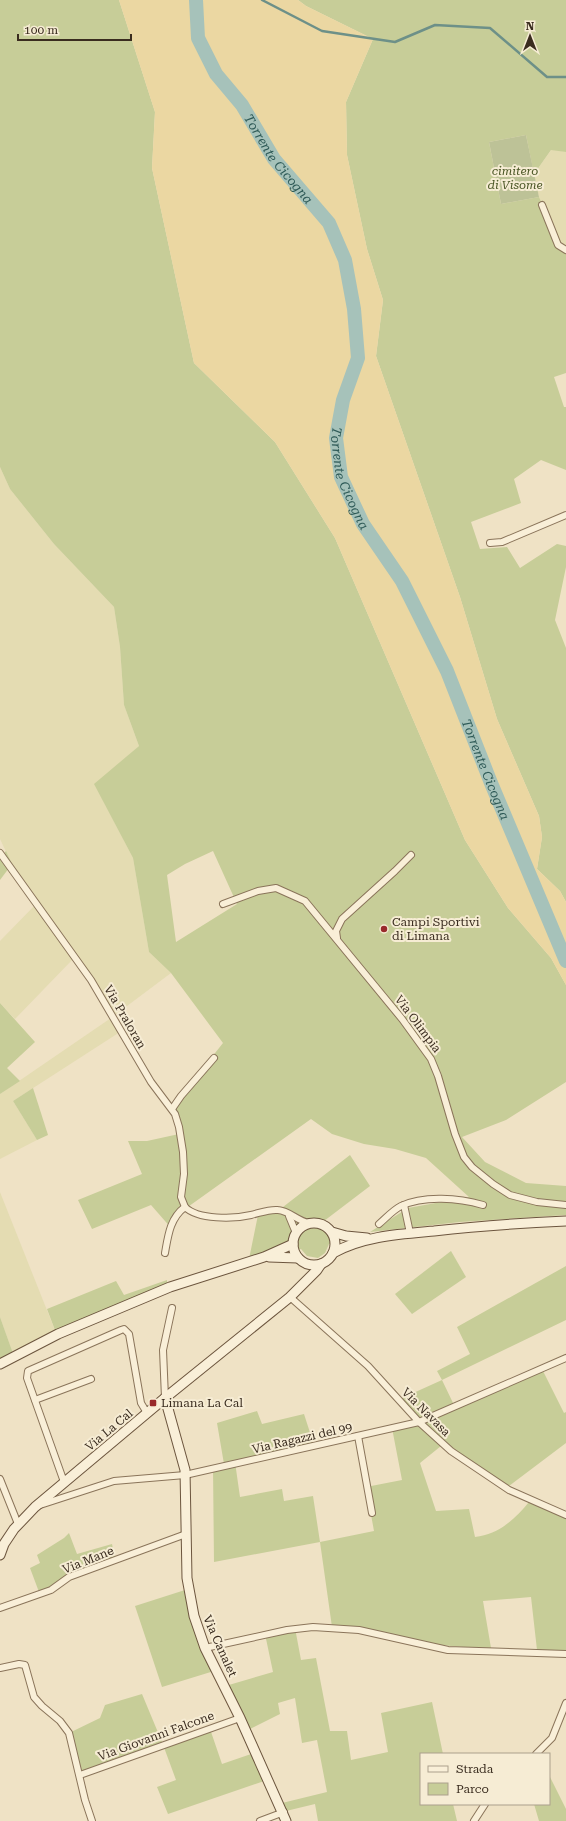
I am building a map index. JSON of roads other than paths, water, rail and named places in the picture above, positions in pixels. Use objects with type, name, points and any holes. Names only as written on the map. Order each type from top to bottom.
[{"type":"street","points":[[542,205],[558,245],[566,250]]},
{"type":"street","points":[[490,543],[502,542],[566,515]]},
{"type":"street","name":"Via Praloran","points":[[0,853],[91,980],[151,1082],[172,1109],[180,1127],[184,1174],[181,1197],[185,1207]]},
{"type":"street","points":[[337,939],[336,931],[342,919],[395,871],[410,855]]},
{"type":"street","name":"Via Olimpia","points":[[223,904],[258,890],[276,888],[305,901],[402,1019],[431,1058],[438,1076],[457,1140],[464,1157],[472,1167],[493,1184],[510,1195],[533,1201],[566,1205]]},
{"type":"street","points":[[172,1109],[181,1096],[214,1058]]},
{"type":"street","points":[[379,1224],[397,1208],[404,1205],[447,1199],[461,1200],[483,1205]]},
{"type":"street","points":[[404,1205],[410,1233]]},
{"type":"street","points":[[165,1253],[174,1220],[185,1207],[200,1214],[225,1218],[246,1216],[272,1210],[287,1212],[298,1220],[322,1224],[332,1232],[346,1236],[373,1239]]},
{"type":"street","points":[[287,1212],[296,1233]]},
{"type":"street","points":[[333,1253],[345,1247],[373,1239],[410,1233],[566,1221]]},
{"type":"street","points":[[309,1223],[301,1226],[296,1233],[292,1244],[294,1252],[301,1260],[309,1265],[321,1264],[330,1258],[335,1246],[335,1239],[332,1232]]},
{"type":"street","points":[[0,1364],[58,1334],[170,1287],[264,1258],[292,1244]]},
{"type":"street","points":[[264,1258],[282,1256],[301,1260]]},
{"type":"street","points":[[300,1287],[304,1278],[301,1260]]},
{"type":"street","name":"Via La Cal","points":[[0,1555],[2,1543],[35,1507],[165,1398],[290,1297],[321,1264]]},
{"type":"street","name":"Via Navasa","points":[[290,1297],[368,1366],[419,1422],[451,1451],[497,1483],[521,1496],[566,1515]]},
{"type":"street","points":[[165,1398],[163,1350],[172,1308]]},
{"type":"street","points":[[64,1482],[27,1378],[28,1372],[121,1330],[124,1330],[129,1334],[141,1403],[147,1413]]},
{"type":"street","name":"Via Ragazzi del 99","points":[[35,1507],[114,1481],[186,1475],[419,1422],[566,1358]]},
{"type":"street","points":[[35,1400],[91,1379]]},
{"type":"street","name":"Via Canalet","points":[[165,1398],[183,1459],[186,1475],[188,1590],[194,1616],[205,1648],[240,1718],[285,1817]]},
{"type":"street","points":[[358,1436],[372,1513]]},
{"type":"street","points":[[0,1479],[18,1524]]},
{"type":"street","name":"Via Mane","points":[[0,1608],[51,1590],[69,1577],[186,1534]]},
{"type":"street","points":[[205,1648],[287,1630],[313,1627],[359,1630],[448,1650],[566,1654]]},
{"type":"street","points":[[0,1668],[19,1664],[26,1666],[34,1696],[42,1706],[60,1721],[69,1733],[85,1800],[92,1821]]},
{"type":"street","points":[[537,1753],[552,1738],[566,1703]]},
{"type":"street","name":"Via Giovanni Falcone","points":[[80,1775],[240,1718]]},
{"type":"street","points":[[474,1821],[484,1805]]},
{"type":"street","points":[[260,1821],[285,1817]]},
{"type":"waterway","name":"Torrente Cicogna","points":[[196,0],[198,38],[216,74],[242,105],[274,159],[329,223],[345,260],[354,309],[358,358],[343,400],[336,438],[341,477],[363,524],[402,581],[447,671],[491,783],[566,961]]},
{"type":"waterway","points":[[262,0],[322,31],[395,42],[435,25],[490,28],[547,77],[566,77]]},
{"type":"place","name":"Campi Sportivi di Limana","points":[[384,929]]},
{"type":"place","name":"Limana La Cal","points":[[153,1403]]},
{"type":"park label","name":"cimitero di Visome","points":[[515,178]]}]
